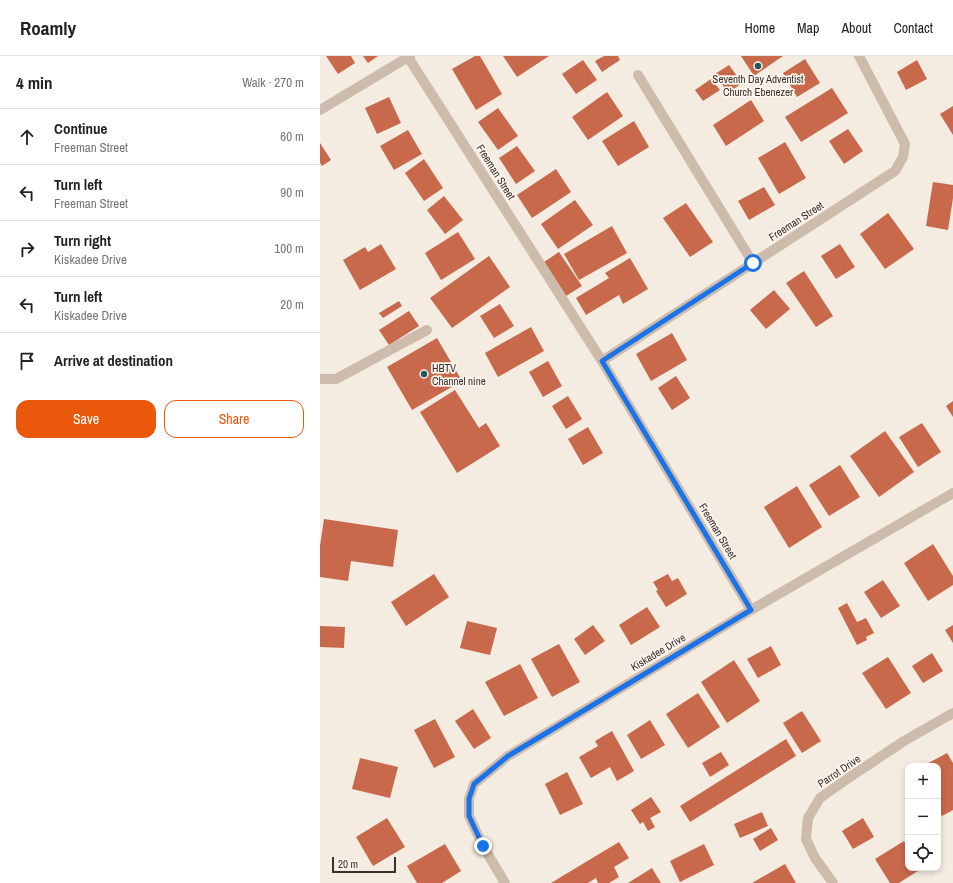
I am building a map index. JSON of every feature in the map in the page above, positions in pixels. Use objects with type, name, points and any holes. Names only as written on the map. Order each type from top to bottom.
[{"type":"street","name":"Freeman Street","points":[[320,110],[409,56],[602,361],[751,610]]},
{"type":"street","name":"Freeman Street","points":[[602,361],[895,171],[903,157],[905,144],[859,56]]},
{"type":"street","points":[[638,75],[753,263]]},
{"type":"street","points":[[320,379],[336,378],[426,330]]},
{"type":"street","name":"Kiskadee Drive","points":[[505,883],[483,846],[469,816],[469,799],[474,784],[508,756],[751,610],[953,493]]},
{"type":"street","name":"Parrot Drive","points":[[833,883],[816,858],[806,839],[808,818],[820,798],[904,741],[953,713]]},
{"type":"building","points":[[326,56],[351,56],[355,63],[338,74]]},
{"type":"building","points":[[363,56],[378,56],[368,63]]},
{"type":"building","points":[[475,56],[480,56],[502,94],[476,110],[452,69]]},
{"type":"building","points":[[503,56],[549,56],[517,77]]},
{"type":"building","points":[[604,56],[618,56],[620,60],[602,72],[595,61]]},
{"type":"building","name":"Seventh Day Adventist Church Ebenezer","points":[[741,56],[783,56],[754,76]]},
{"type":"building","points":[[805,59],[820,83],[797,97],[783,73]]},
{"type":"building","points":[[583,60],[597,80],[576,94],[562,74]]},
{"type":"building","points":[[917,60],[927,79],[906,90],[897,72]]},
{"type":"building","points":[[729,65],[742,83],[728,93],[715,74]]},
{"type":"building","points":[[711,79],[720,90],[703,101],[695,90]]},
{"type":"building","points":[[832,88],[848,113],[801,142],[785,117]]},
{"type":"building","points":[[607,92],[623,116],[588,140],[572,117]]},
{"type":"building","points":[[389,97],[401,123],[377,134],[365,108]]},
{"type":"building","points":[[751,100],[764,121],[726,146],[713,125]]},
{"type":"building","points":[[953,106],[953,135],[940,114]]},
{"type":"building","points":[[498,108],[518,136],[498,150],[478,122]]},
{"type":"building","points":[[634,121],[649,147],[618,166],[602,141]]},
{"type":"building","points":[[848,129],[863,151],[844,164],[829,141]]},
{"type":"building","points":[[408,130],[422,154],[394,170],[380,146]]},
{"type":"building","points":[[785,142],[806,178],[779,194],[758,158]]},
{"type":"building","points":[[320,143],[331,160],[322,166],[320,163]]},
{"type":"building","points":[[517,146],[535,171],[516,184],[499,158]]},
{"type":"building","points":[[424,159],[443,188],[424,201],[405,173]]},
{"type":"building","points":[[556,169],[571,192],[532,218],[517,195]]},
{"type":"building","points":[[933,182],[953,185],[953,198],[948,230],[926,226]]},
{"type":"building","points":[[764,187],[775,205],[749,220],[738,201]]},
{"type":"building","points":[[444,196],[463,220],[445,234],[427,210]]},
{"type":"building","points":[[575,200],[593,225],[558,249],[541,224]]},
{"type":"building","points":[[686,203],[713,242],[690,257],[663,218]]},
{"type":"building","points":[[888,213],[914,249],[885,269],[860,234]]},
{"type":"building","points":[[612,226],[627,253],[579,280],[564,254]]},
{"type":"building","points":[[458,232],[475,259],[441,280],[425,253]]},
{"type":"building","points":[[381,244],[396,269],[360,290],[343,260],[365,247],[368,252]]},
{"type":"building","points":[[840,244],[855,267],[836,279],[821,256]]},
{"type":"building","points":[[559,252],[582,286],[566,296],[544,262]]},
{"type":"building","points":[[489,256],[510,287],[452,328],[430,298]]},
{"type":"building","points":[[630,258],[648,289],[623,304],[619,295],[586,315],[576,298],[609,278],[605,273]]},
{"type":"building","points":[[804,271],[833,316],[816,327],[786,283]]},
{"type":"building","points":[[774,290],[790,309],[766,329],[750,310]]},
{"type":"building","points":[[399,301],[402,306],[383,318],[379,313]]},
{"type":"building","points":[[500,304],[514,326],[494,338],[480,316]]},
{"type":"building","points":[[409,311],[419,326],[389,345],[379,330]]},
{"type":"building","points":[[531,327],[544,351],[498,377],[485,353]]},
{"type":"building","points":[[672,333],[687,360],[651,381],[636,354]]},
{"type":"building","name":"HBTV Channel nine","points":[[437,338],[462,381],[412,410],[387,367]]},
{"type":"building","points":[[548,361],[562,386],[543,397],[529,372]]},
{"type":"building","points":[[676,376],[690,398],[672,410],[658,388]]},
{"type":"building","points":[[455,390],[479,428],[486,423],[500,446],[457,473],[420,412]]},
{"type":"building","points":[[568,396],[582,419],[566,429],[552,406]]},
{"type":"building","points":[[953,401],[953,417],[946,406]]},
{"type":"building","points":[[922,423],[941,452],[918,467],[899,437]]},
{"type":"building","points":[[588,427],[603,453],[583,465],[568,439]]},
{"type":"building","points":[[885,431],[914,472],[879,497],[850,456]]},
{"type":"building","points":[[840,465],[860,497],[829,516],[809,485]]},
{"type":"building","points":[[797,486],[822,527],[789,548],[764,507]]},
{"type":"building","points":[[324,519],[398,530],[393,567],[351,561],[348,581],[320,577],[320,546]]},
{"type":"building","points":[[933,544],[953,576],[953,585],[928,601],[904,563]]},
{"type":"building","points":[[434,574],[449,597],[406,626],[391,602]]},
{"type":"building","points":[[668,574],[672,581],[678,578],[687,594],[666,607],[656,591],[658,590],[653,582]]},
{"type":"building","points":[[883,580],[900,606],[881,618],[864,592]]},
{"type":"building","points":[[847,603],[857,622],[866,618],[874,633],[866,637],[867,640],[857,645],[838,608]]},
{"type":"building","points":[[647,607],[660,627],[631,645],[619,625]]},
{"type":"building","points":[[467,621],[497,628],[490,655],[460,648]]},
{"type":"building","points":[[593,625],[605,641],[585,655],[574,639]]},
{"type":"building","points":[[953,625],[953,643],[945,630]]},
{"type":"building","points":[[320,626],[345,627],[344,648],[320,647]]},
{"type":"building","points":[[559,644],[580,682],[552,697],[531,659]]},
{"type":"building","points":[[771,646],[781,665],[758,678],[747,659]]},
{"type":"building","points":[[932,653],[943,671],[923,683],[912,666]]},
{"type":"building","points":[[888,657],[911,693],[886,709],[862,673]]},
{"type":"building","points":[[734,660],[760,701],[727,723],[701,682]]},
{"type":"building","points":[[520,664],[538,698],[504,716],[485,682]]},
{"type":"building","points":[[698,693],[720,727],[688,748],[666,714]]},
{"type":"building","points":[[473,709],[491,738],[474,749],[455,721]]},
{"type":"building","points":[[802,711],[821,741],[802,753],[783,723]]},
{"type":"building","points":[[435,719],[455,757],[434,768],[414,730]]},
{"type":"building","points":[[650,720],[665,745],[641,759],[627,735]]},
{"type":"building","points":[[612,731],[634,771],[617,781],[610,767],[591,778],[579,757],[598,746],[595,741]]},
{"type":"building","points":[[786,739],[796,756],[690,822],[680,806]]},
{"type":"building","points":[[721,752],[729,765],[710,777],[702,763]]},
{"type":"building","points":[[947,753],[953,763],[953,810],[942,816],[941,763],[929,763]]},
{"type":"building","points":[[360,758],[398,767],[390,798],[352,789]]},
{"type":"building","points":[[567,772],[583,804],[560,815],[545,784]]},
{"type":"building","points":[[651,797],[661,812],[650,818],[655,827],[648,831],[643,822],[640,824],[631,810]]},
{"type":"building","points":[[762,812],[768,826],[740,838],[734,824]]},
{"type":"building","points":[[387,818],[405,847],[373,866],[356,837]]},
{"type":"building","points":[[863,818],[874,837],[853,849],[842,831]]},
{"type":"building","points":[[771,828],[778,840],[760,851],[753,839]]},
{"type":"building","points":[[904,841],[905,871],[918,871],[899,883],[890,883],[875,859]]},
{"type":"building","points":[[619,842],[629,858],[614,867],[619,877],[609,883],[598,883],[596,878],[588,883],[551,883]]},
{"type":"building","points":[[445,844],[461,871],[442,883],[417,883],[407,866]]},
{"type":"building","points":[[704,844],[714,865],[680,882],[670,861]]},
{"type":"building","points":[[785,864],[796,883],[752,883]]},
{"type":"building","points":[[652,868],[661,883],[628,883]]},
{"type":"place","name":"Seventh Day Adventist Church Ebenezer","points":[[758,66]]},
{"type":"place","name":"HBTV Channel nine","points":[[424,374]]},
{"type":"route","points":[[483,846],[469,816],[469,799],[474,784],[508,756],[751,610],[602,361],[753,263]]}]
